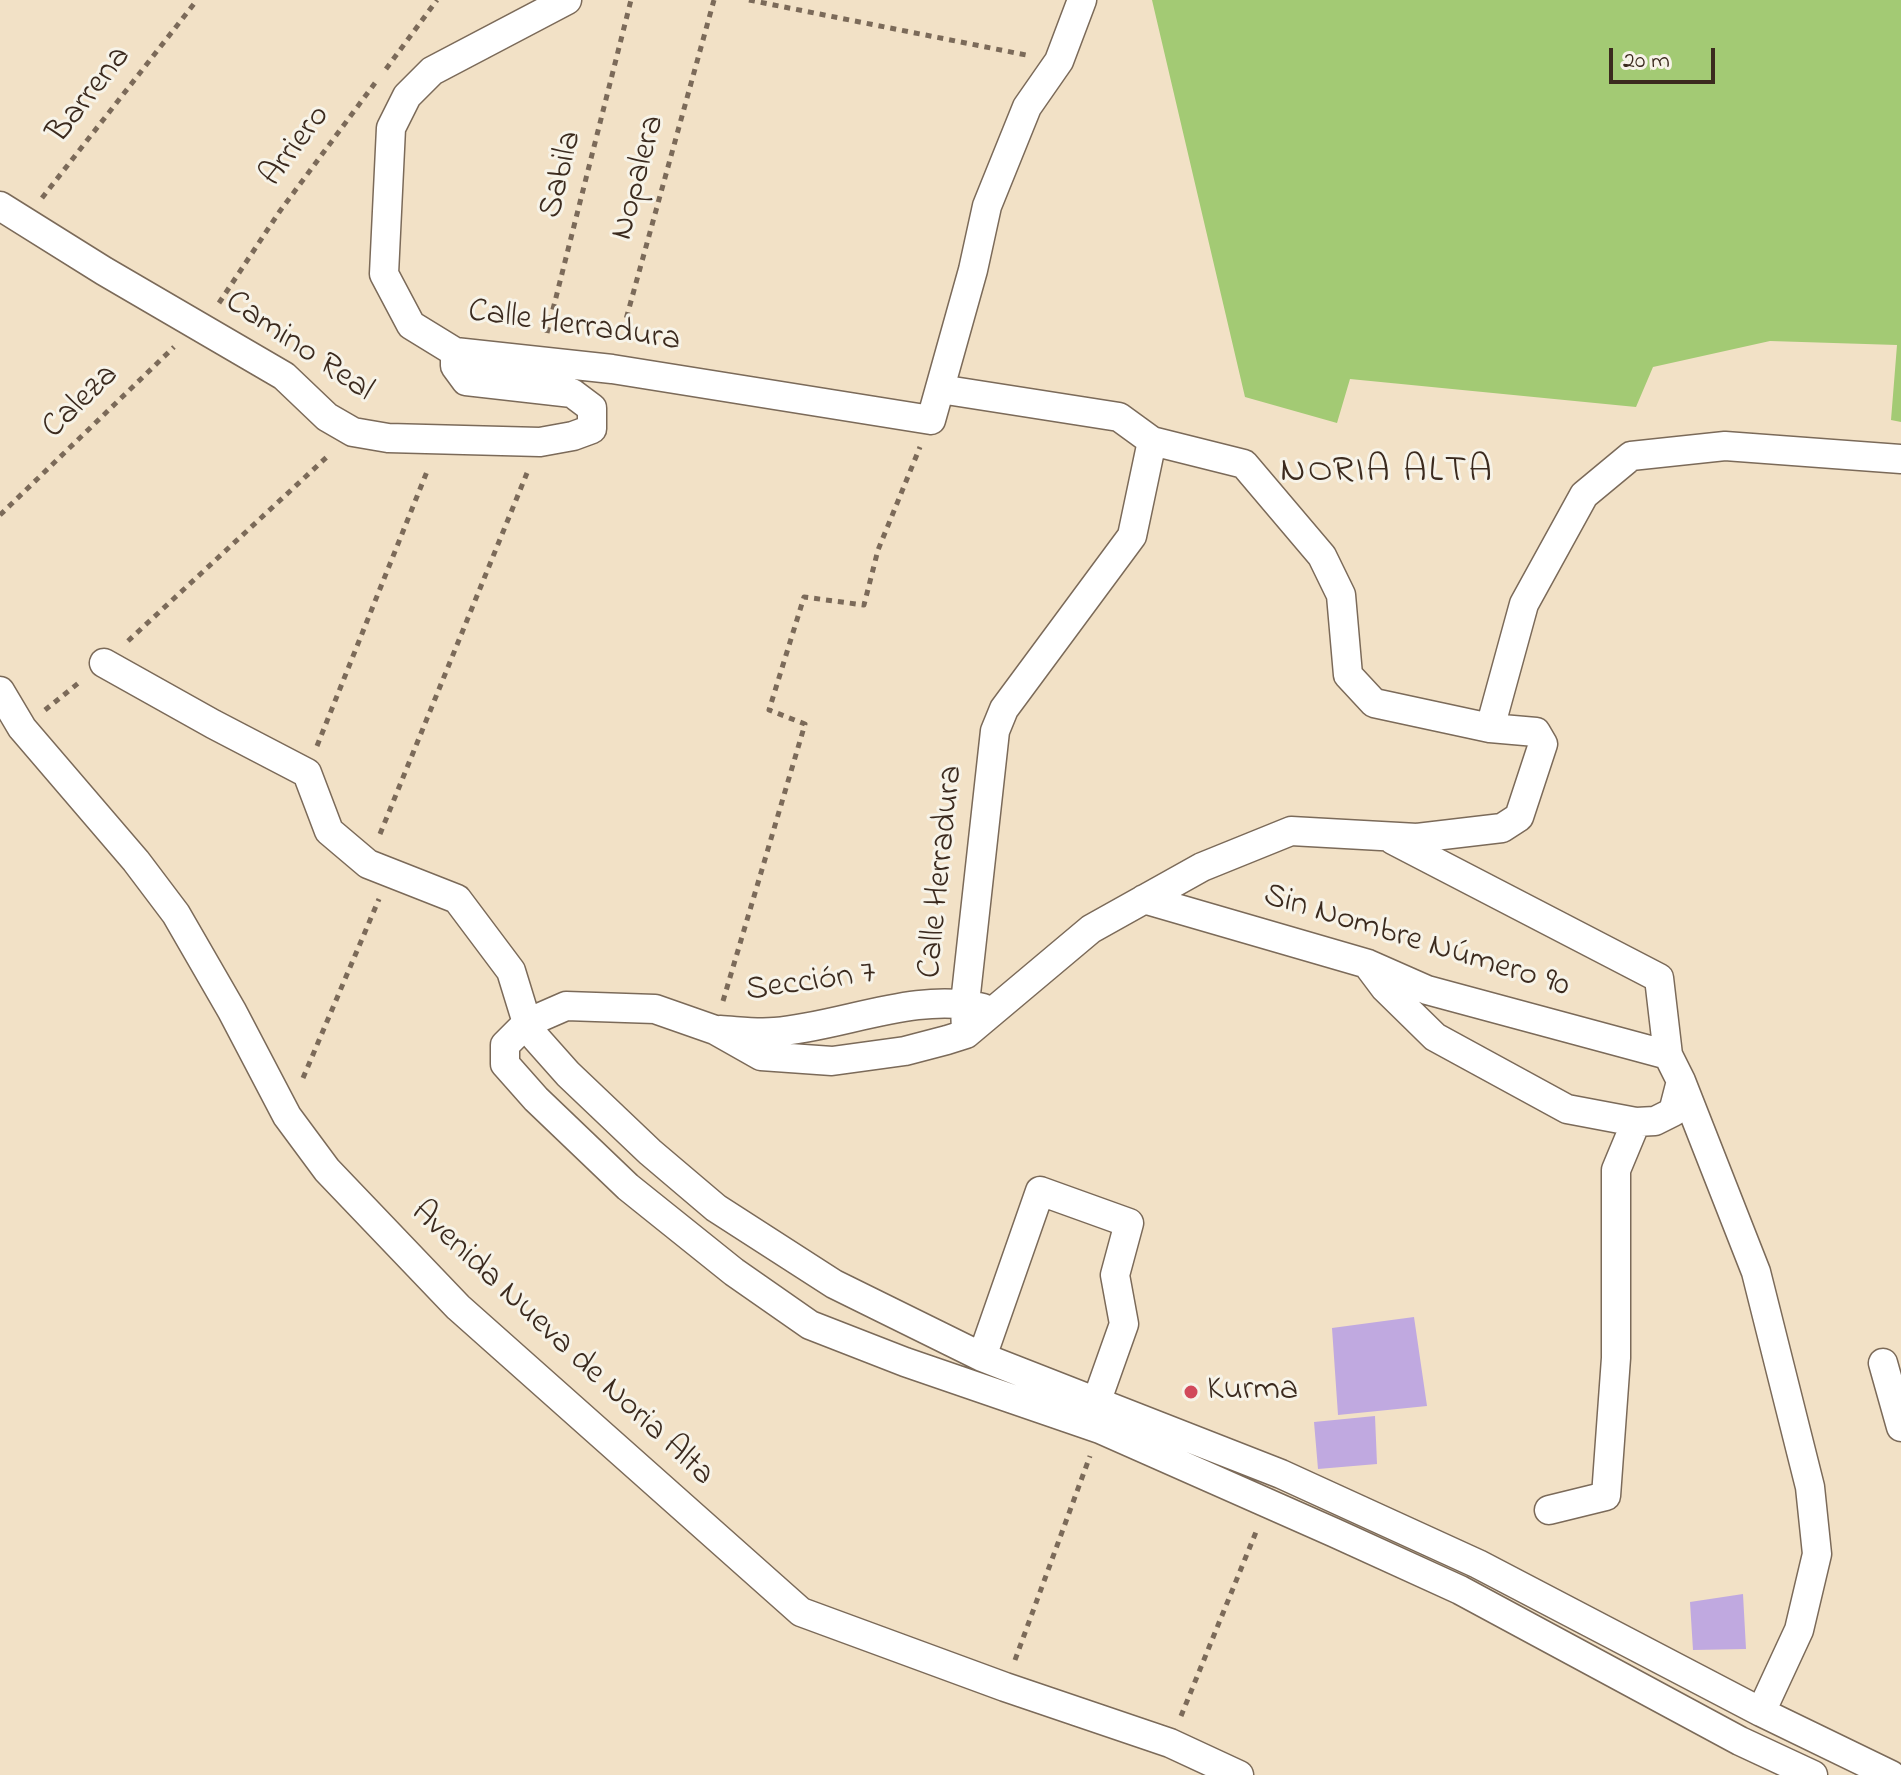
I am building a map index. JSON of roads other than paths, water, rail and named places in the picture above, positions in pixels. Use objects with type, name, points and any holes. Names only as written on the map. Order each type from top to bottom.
[{"type":"street","name":"Calle Herradura","points":[[567,0],[432,71],[407,96],[391,128],[384,274],[411,325],[455,352],[612,369],[931,420],[940,389]]},
{"type":"street","points":[[966,1034],[1091,929],[1202,867],[1291,831],[1417,838],[1502,828],[1519,817],[1543,744],[1536,732],[1490,728],[1374,703],[1348,675],[1341,595],[1322,556],[1244,464],[1152,441],[1119,417],[940,389],[987,206],[1027,107],[1059,61],[1082,0]]},
{"type":"street","name":"Camino Real","points":[[12,214],[284,376],[327,417],[353,432],[388,438],[540,442],[592,429],[592,408],[572,393],[466,381],[455,366],[455,352]]},
{"type":"street","name":"Calle Herradura","points":[[966,1034],[965,1003],[995,731],[1004,709],[1132,536],[1152,441]]},
{"type":"street","points":[[1490,728],[1524,604],[1584,495],[1631,456],[1725,446],[1901,459]]},
{"type":"street","points":[[104,663],[307,773],[329,831],[379,869],[457,899],[511,971],[527,1023],[546,1051],[568,1074],[650,1152],[716,1208],[834,1284],[982,1357],[1281,1474],[1464,1558],[1761,1712],[1891,1775]]},
{"type":"street","name":"Avenida Nueva de Noria Alta","points":[[0,691],[22,728],[136,861],[176,914],[287,1116],[327,1170],[458,1307],[801,1612],[1005,1687],[1170,1743],[1239,1775]]},
{"type":"street","points":[[1385,836],[1659,978],[1668,1055],[1756,1272],[1810,1487],[1817,1554],[1799,1630],[1761,1712]]},
{"type":"street","name":"Sin Nombre Número 90","points":[[1144,899],[1368,964],[1427,990],[1668,1055]]},
{"type":"street","points":[[1368,964],[1385,988],[1435,1037],[1567,1109],[1636,1122],[1655,1121],[1673,1112],[1681,1081]]},
{"type":"street","points":[[965,1003],[993,1011]]},
{"type":"street","name":"Sección 7","points":[[715,1030],[774,1032],[886,1009],[965,1003]]},
{"type":"street","name":"Sección 7","points":[[527,1023],[566,1006],[655,1009],[715,1030],[761,1056],[832,1061],[905,1051],[966,1034]]},
{"type":"street","points":[[527,1023],[505,1045],[505,1064],[536,1099],[628,1187],[734,1272],[810,1325],[905,1362],[1100,1429],[1267,1503],[1460,1590],[1740,1741],[1813,1775]]},
{"type":"street","points":[[1549,1510],[1606,1496],[1616,1358],[1616,1170],[1636,1122]]},
{"type":"street","points":[[982,1357],[1040,1191],[1129,1223],[1115,1275],[1124,1324],[1097,1400]]},
{"type":"street","points":[[1883,1363],[1901,1427]]},
{"type":"place","name":"Kurma","points":[[1191,1392]]},
{"type":"district","name":"NORIA ALTA","points":[[1387,474]]}]
